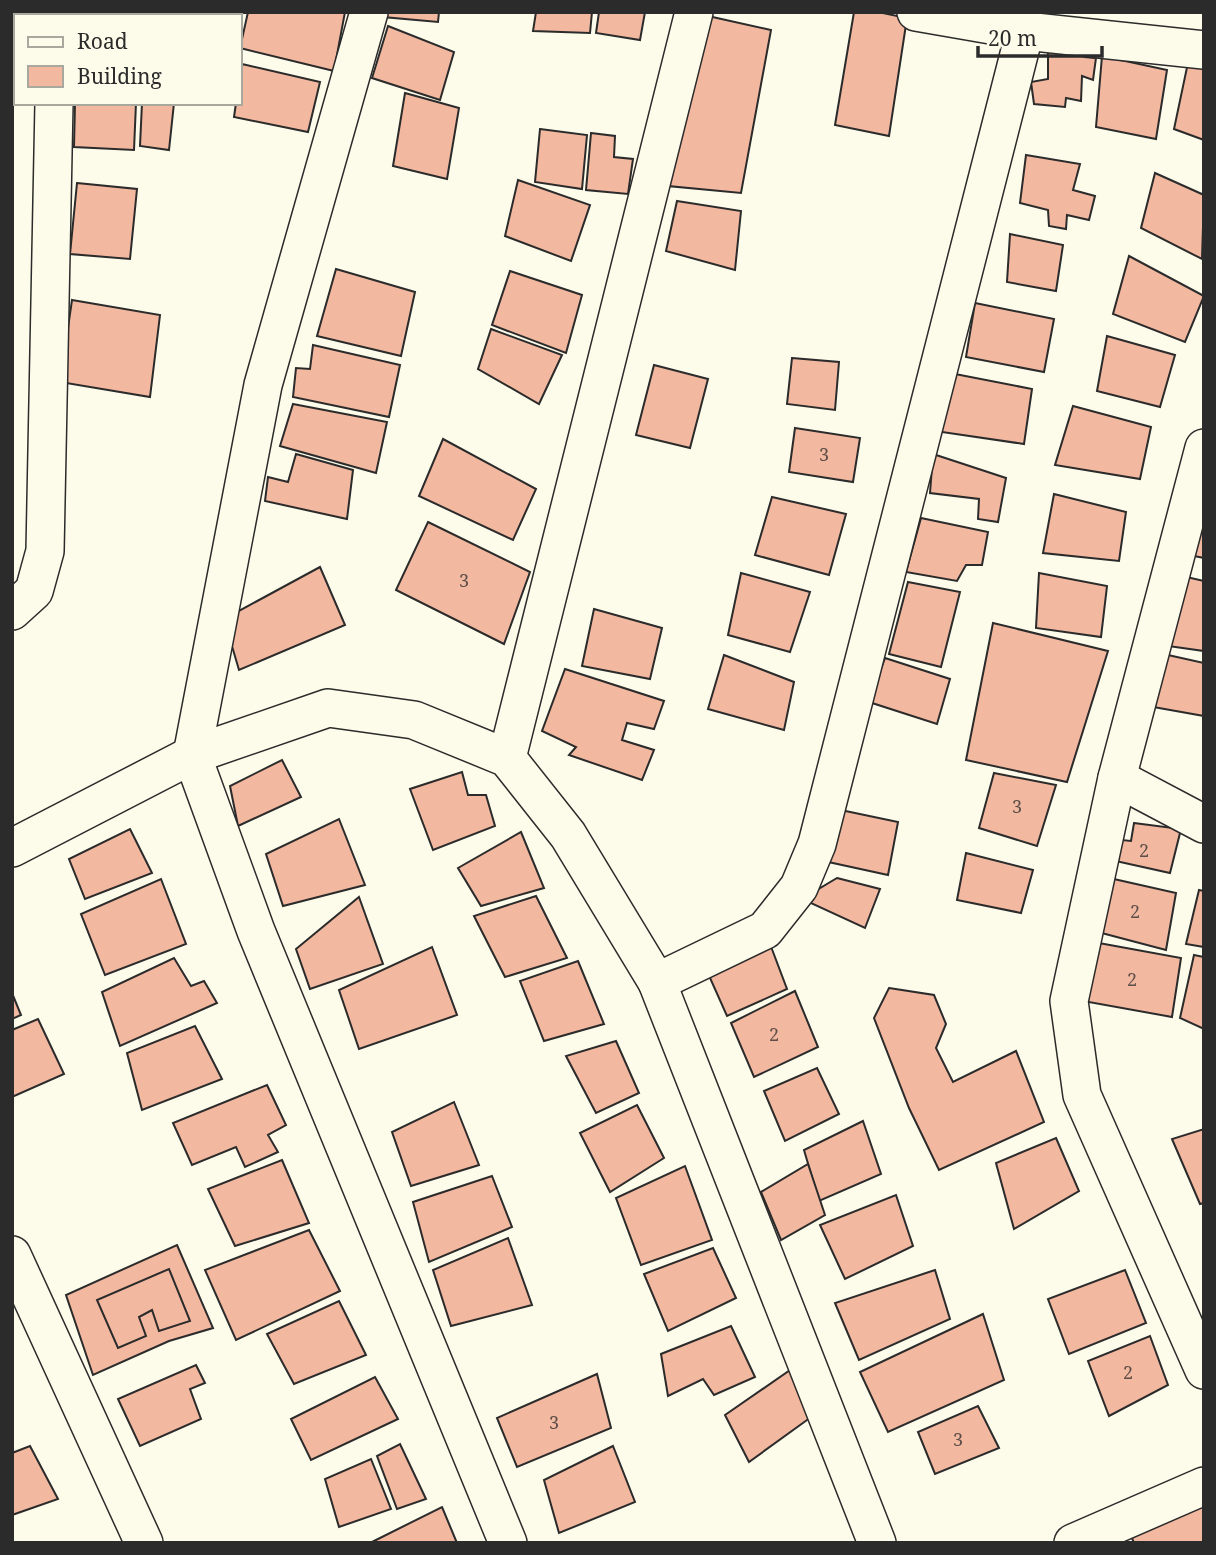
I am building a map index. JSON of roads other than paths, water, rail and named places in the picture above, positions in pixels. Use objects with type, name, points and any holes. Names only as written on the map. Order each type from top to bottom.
[{"type":"street","points":[[369,12],[263,386],[192,755],[256,931],[508,1543]]},
{"type":"street","points":[[507,758],[694,12]]},
{"type":"street","points":[[916,12],[1025,31],[1204,50]]},
{"type":"street","points":[[657,982],[765,930],[799,887],[817,844],[1025,31]]},
{"type":"street","points":[[12,611],[34,591],[45,551],[54,105]]},
{"type":"street","points":[[1204,448],[1116,778],[1069,1001],[1082,1095],[1204,1370]]},
{"type":"street","points":[[12,848],[192,755],[328,708],[414,720],[507,758],[568,835],[657,982],[877,1543]]},
{"type":"street","points":[[1116,778],[1204,824]]},
{"type":"street","points":[[12,1255],[144,1543]]},
{"type":"street","points":[[1073,1543],[1204,1486]]}]
